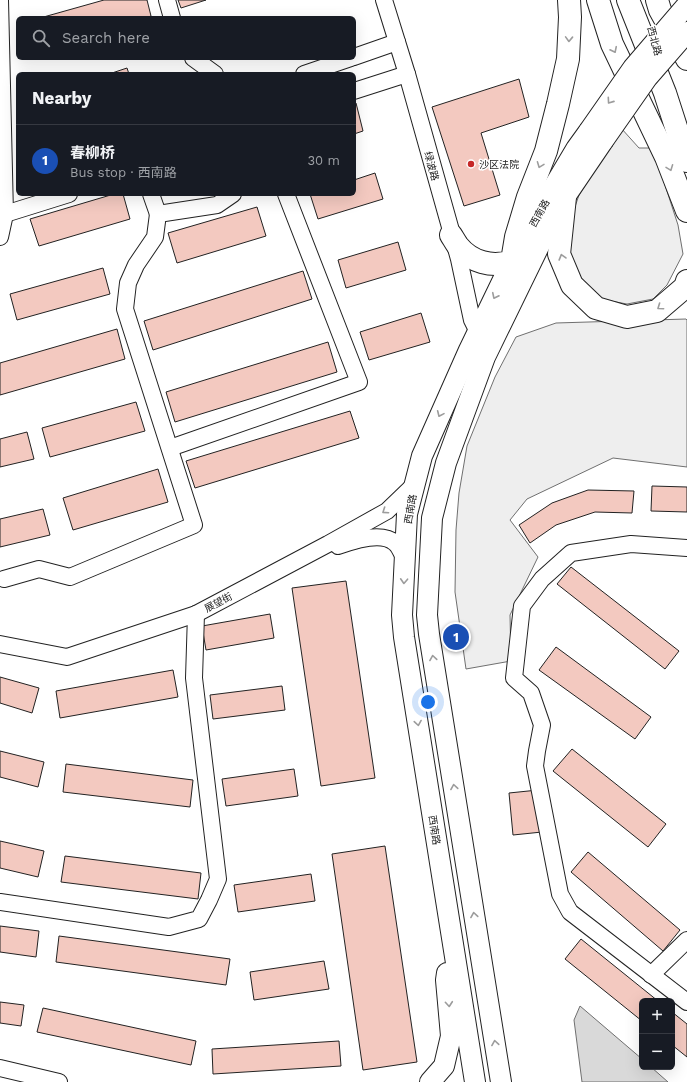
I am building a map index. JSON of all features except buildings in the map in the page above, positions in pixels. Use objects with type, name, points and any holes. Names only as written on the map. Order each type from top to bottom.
[{"type":"highway","points":[[451,235],[457,246],[474,259],[484,263],[493,264],[504,264],[512,261],[516,237],[528,197],[546,151],[568,59],[570,17],[569,0]]},
{"type":"highway","points":[[598,0],[612,44],[666,157],[687,211]]},
{"type":"highway","points":[[628,0],[665,93],[687,161]]},
{"type":"highway","name":"西北路","points":[[642,0],[666,83],[687,142]]},
{"type":"highway","name":"西北路","points":[[657,0],[660,10],[687,59]]},
{"type":"highway","points":[[681,0],[687,13]]},
{"type":"highway","points":[[565,197],[559,254],[572,285],[596,308],[627,317],[656,311],[685,287],[687,281]]},
{"type":"main road","name":"西南路","points":[[501,1082],[429,634],[427,615],[432,518],[446,463],[486,357],[545,234],[633,68],[687,5]]},
{"type":"main road","name":"西南路","points":[[476,1082],[404,637],[402,615],[407,514],[422,456],[466,357],[512,261],[554,186],[576,149],[596,136],[687,32]]},
{"type":"main road","points":[[430,1082],[444,1066],[451,1036],[446,980],[450,923]]},
{"type":"street","points":[[0,0],[5,214],[0,237]]},
{"type":"street","points":[[167,0],[171,16]]},
{"type":"street","name":"绿波路","points":[[384,0],[407,74],[451,235],[459,259],[472,320],[478,332]]},
{"type":"street","points":[[356,56],[397,42]]},
{"type":"street","points":[[195,60],[212,72]]},
{"type":"street","points":[[310,72],[345,60]]},
{"type":"street","points":[[356,90],[407,74]]},
{"type":"street","points":[[5,214],[63,196]]},
{"type":"street","points":[[4,579],[39,569],[70,576],[194,525],[124,309],[128,283],[136,265],[155,237],[158,214],[152,196]]},
{"type":"street","points":[[158,214],[217,205],[230,196]]},
{"type":"street","points":[[170,448],[359,382],[287,196]]},
{"type":"street","name":"展望街","points":[[0,644],[67,657],[196,614],[388,511],[414,485]]},
{"type":"street","points":[[298,560],[347,543],[369,538],[385,537],[396,543],[405,559]]},
{"type":"street","points":[[687,548],[631,544],[571,553],[542,579],[522,606],[514,678],[531,693],[542,725],[536,750],[535,766],[560,894],[570,912],[687,1002]]},
{"type":"street","points":[[0,902],[169,927],[199,919],[218,879],[194,678],[196,614]]},
{"type":"street","points":[[652,975],[687,940]]},
{"type":"street","points":[[0,1068],[59,1082]]},
{"type":"shaded area","points":[[621,128],[639,148],[653,148],[678,225],[683,254],[667,285],[653,299],[627,304],[605,300],[584,285],[571,260],[565,236],[579,195]]},
{"type":"shaded area","points":[[686,319],[687,467],[613,458],[527,499],[510,520],[538,557],[510,615],[511,661],[466,669],[455,592],[456,530],[459,493],[467,446],[495,377],[516,337],[556,323]]},
{"type":"shaded area","points":[[580,1006],[639,1056],[639,1070],[654,1070],[668,1082],[582,1082],[574,1020]]},
{"type":"place","name":"沙区法院","points":[[471,164]]},
{"type":"place","name":"春柳桥","points":[[456,637]]}]
